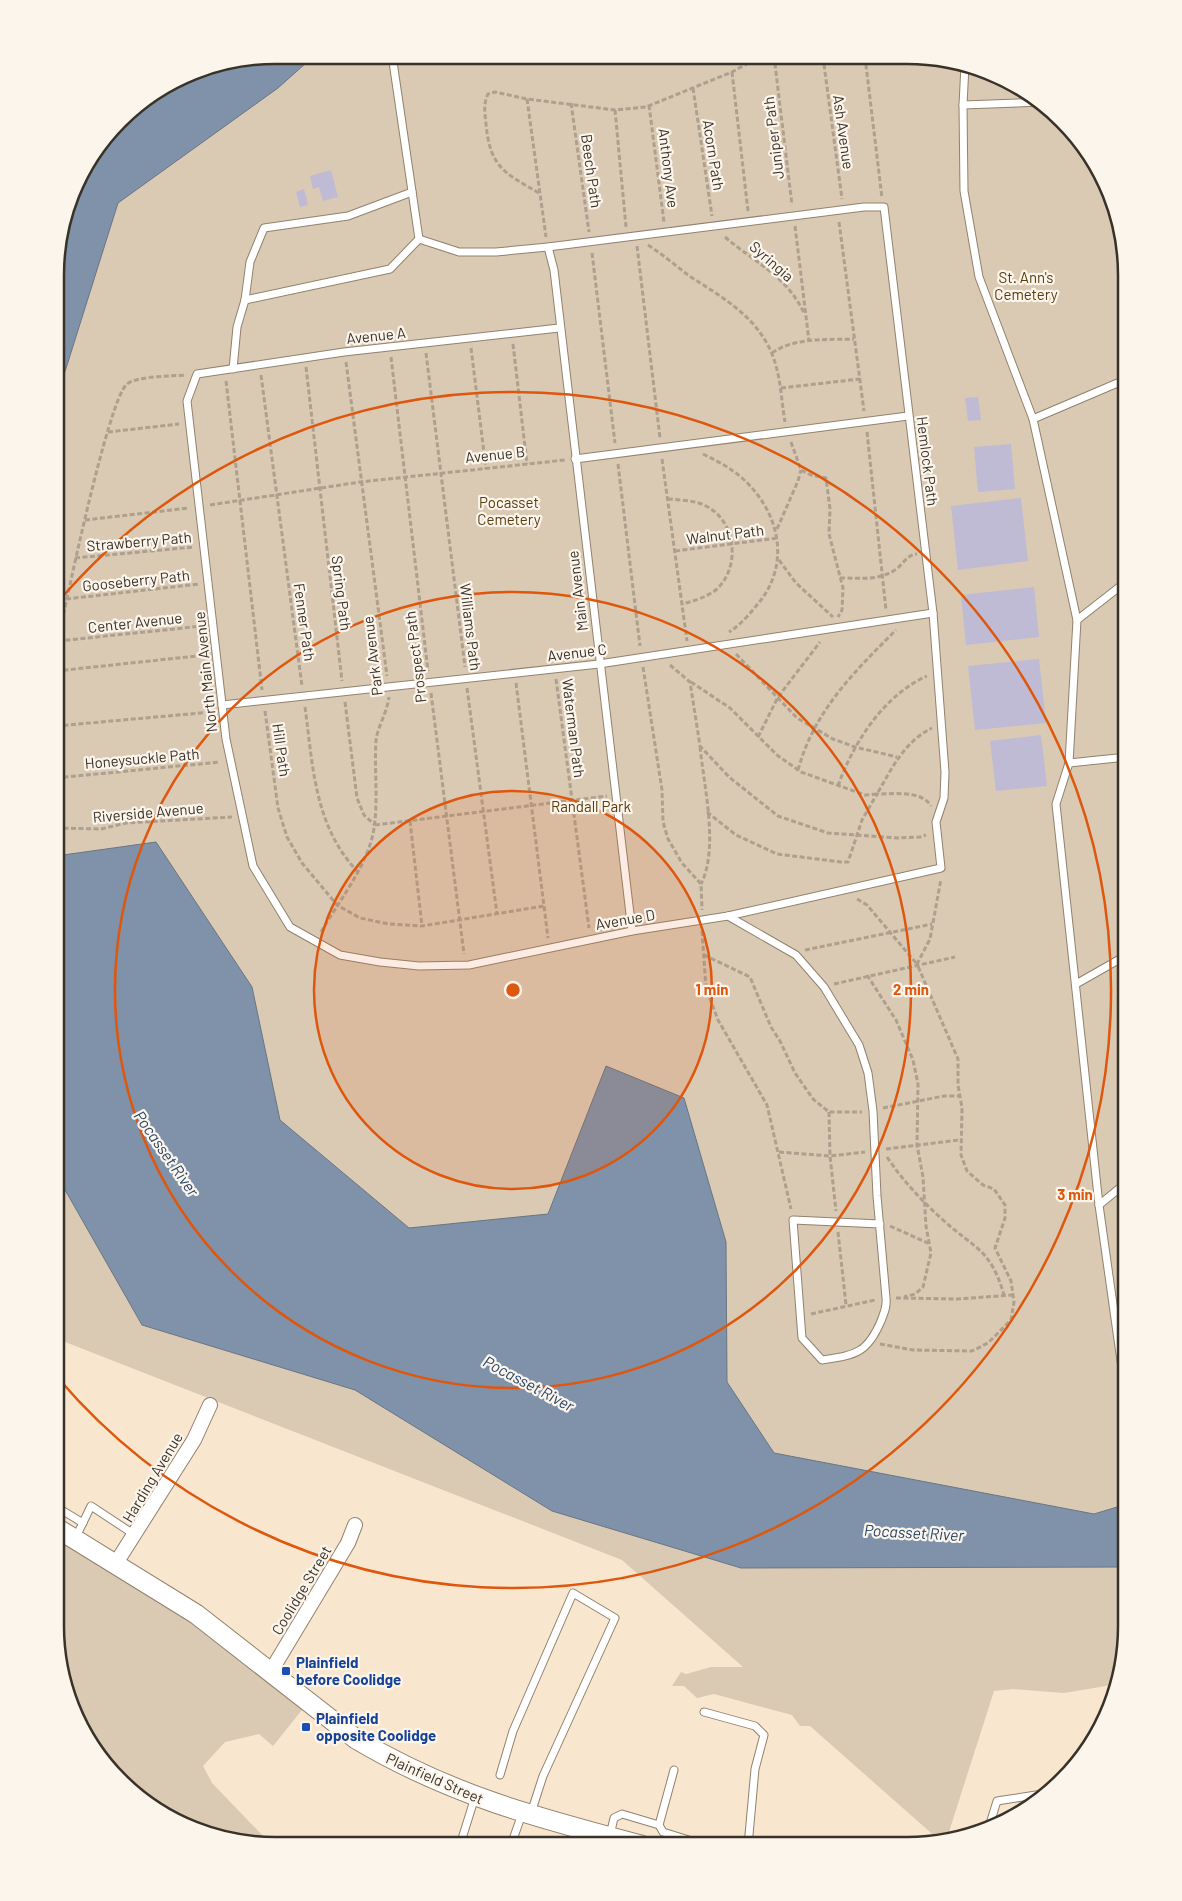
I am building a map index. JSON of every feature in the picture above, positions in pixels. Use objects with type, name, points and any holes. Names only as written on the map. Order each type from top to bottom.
[{"type":"main road","name":"Plainfield Street","points":[[64,1520],[116,1563],[181,1604],[271,1671],[356,1739],[432,1780],[475,1797],[526,1815],[610,1837]]},
{"type":"street","name":"Harding Avenue","points":[[116,1563],[136,1535],[194,1440],[210,1405]]},
{"type":"street","name":"Coolidge Street","points":[[271,1671],[348,1544],[355,1525]]},
{"type":"lane","points":[[394,64],[419,239]]},
{"type":"lane","points":[[965,72],[964,191],[978,277],[1034,419],[1077,620],[1068,763],[1056,804],[1099,1205],[1118,1340]]},
{"type":"lane","points":[[963,105],[1030,102]]},
{"type":"lane","points":[[229,370],[237,327],[245,300],[250,262],[264,228],[348,216],[412,192]]},
{"type":"lane","points":[[419,239],[459,252],[496,252],[627,238],[844,210],[884,207]]},
{"type":"lane","name":"Hemlock Path","points":[[884,207],[933,613],[944,798],[936,822],[941,868]]},
{"type":"lane","points":[[245,300],[390,270],[419,239]]},
{"type":"lane","name":"Main Avenue","points":[[548,247],[554,270],[559,328],[632,931]]},
{"type":"lane","name":"Avenue A","points":[[197,374],[344,352],[559,328]]},
{"type":"lane","name":"North Main Avenue","points":[[197,374],[187,401],[223,708],[231,761],[254,866],[290,927],[315,941]]},
{"type":"lane","points":[[1034,419],[1118,383]]},
{"type":"lane","points":[[575,459],[908,416]]},
{"type":"lane","points":[[1077,620],[1118,588]]},
{"type":"lane","name":"Avenue C","points":[[223,708],[264,700],[600,664],[910,615],[933,613]]},
{"type":"lane","points":[[1068,763],[1118,758]]},
{"type":"lane","name":"Avenue D","points":[[315,941],[340,955],[380,962],[419,966],[466,965],[632,931],[728,916],[941,868]]},
{"type":"lane","points":[[728,916],[792,953],[824,987],[859,1045],[868,1073],[873,1111],[887,1306],[872,1341],[851,1355],[822,1360],[802,1338],[793,1220],[880,1224]]},
{"type":"lane","points":[[1076,984],[1118,960]]},
{"type":"lane","points":[[1099,1205],[1118,1189]]},
{"type":"lane","points":[[79,1531],[92,1506],[136,1535]]},
{"type":"lane","points":[[500,1775],[513,1731],[573,1594],[615,1618],[515,1837]]},
{"type":"lane","points":[[704,1712],[756,1726],[764,1734],[755,1769],[749,1837]]},
{"type":"lane","points":[[659,1825],[674,1770]]},
{"type":"lane","points":[[991,1820],[997,1801],[1036,1794]]},
{"type":"lane","points":[[462,1837],[475,1797]]},
{"type":"lane","points":[[610,1837],[614,1818],[622,1814],[659,1825],[663,1832],[679,1837]]},
{"type":"path","points":[[539,193],[499,167],[493,159],[487,133],[485,100],[488,94],[495,92],[527,99],[615,110],[649,105],[732,72],[746,64]]},
{"type":"path","name":"Juniper Path","points":[[775,64],[809,341]]},
{"type":"path","name":"Ash Avenue","points":[[824,64],[844,210]]},
{"type":"path","points":[[866,64],[884,207]]},
{"type":"path","points":[[732,72],[749,222]]},
{"type":"path","name":"Acorn Path","points":[[693,88],[714,226]]},
{"type":"path","points":[[527,99],[548,247]]},
{"type":"path","name":"Beech Path","points":[[571,103],[642,657],[662,790],[663,822],[668,839],[682,863],[701,884]]},
{"type":"path","name":"Anthony Ave","points":[[649,105],[666,232]]},
{"type":"path","points":[[615,110],[627,238]]},
{"type":"path","name":"Syringia","points":[[714,226],[734,244],[756,258],[777,277],[800,305],[806,319]]},
{"type":"path","points":[[636,236],[733,303],[747,316],[772,353],[781,388],[787,432],[801,470],[777,530]]},
{"type":"path","points":[[512,333],[527,464]]},
{"type":"path","points":[[470,338],[486,469]]},
{"type":"path","points":[[772,353],[781,347],[809,341],[854,339]]},
{"type":"path","name":"Williams Path","points":[[425,343],[440,474],[497,914]]},
{"type":"path","name":"Prospect Path","points":[[390,347],[458,921],[466,965]]},
{"type":"path","name":"Park Avenue","points":[[315,941],[366,857],[374,824],[376,739],[388,711],[388,687],[344,352]]},
{"type":"path","name":"Spring Path","points":[[305,358],[318,489],[357,798],[364,815],[374,824]]},
{"type":"path","name":"Fenner Path","points":[[260,365],[316,787],[327,826],[342,854],[357,871]]},
{"type":"path","name":"Hill Path","points":[[229,370],[238,501],[278,808],[287,837],[302,863],[337,905],[360,918],[389,924],[422,926],[544,906]]},
{"type":"path","points":[[64,610],[75,558],[119,395],[126,384],[139,380],[197,374]]},
{"type":"path","points":[[781,388],[860,379]]},
{"type":"path","points":[[108,432],[190,423]]},
{"type":"path","points":[[700,452],[728,467],[743,478],[755,492],[777,530],[779,560],[775,576],[765,594],[738,627],[724,635]]},
{"type":"path","name":"Avenue B","points":[[85,520],[200,507],[360,482],[575,459]]},
{"type":"path","points":[[779,560],[796,583],[836,621],[842,610],[844,588],[829,534],[830,510],[826,478],[811,475],[801,470]]},
{"type":"path","points":[[668,499],[704,505],[714,511],[726,525],[732,545],[732,557],[726,576],[717,589],[701,599],[682,604]]},
{"type":"path","name":"Walnut Path","points":[[675,551],[778,538]]},
{"type":"path","name":"Strawberry Path","points":[[75,558],[205,546]]},
{"type":"path","points":[[840,578],[883,577],[897,569],[913,554],[925,553]]},
{"type":"path","name":"Gooseberry Path","points":[[66,599],[209,583]]},
{"type":"path","points":[[798,770],[803,750],[825,708],[848,677],[910,615]]},
{"type":"path","name":"Center Avenue","points":[[64,640],[214,625]]},
{"type":"path","points":[[758,736],[778,697],[794,674],[833,627]]},
{"type":"path","points":[[724,644],[797,718],[833,739],[855,747],[898,757]]},
{"type":"path","points":[[64,671],[217,653]]},
{"type":"path","points":[[655,655],[690,682],[730,708],[777,755],[798,770],[865,795],[897,794],[920,798],[928,802],[936,822],[931,832],[920,837],[828,834],[778,816],[729,777],[700,746]]},
{"type":"path","name":"Waterman Path","points":[[555,669],[590,940]]},
{"type":"path","points":[[515,673],[549,948]]},
{"type":"path","points":[[838,786],[855,747],[867,726],[879,713],[925,677],[937,673]]},
{"type":"path","points":[[690,682],[700,746],[710,860],[701,884],[703,903],[701,920],[706,988],[718,1020],[767,1105],[793,1220]]},
{"type":"path","points":[[64,725],[223,708]]},
{"type":"path","points":[[707,812],[736,835],[777,854],[848,862],[856,836],[898,757],[910,742],[930,728],[941,724]]},
{"type":"path","name":"Honeysuckle Path","points":[[64,777],[231,761]]},
{"type":"path","points":[[374,824],[396,820],[410,821],[484,812],[615,794]]},
{"type":"path","name":"Riverside Avenue","points":[[64,828],[101,828],[136,822],[201,817],[243,817]]},
{"type":"path","points":[[410,821],[422,926]]},
{"type":"path","points":[[917,964],[930,939],[941,887],[941,868]]},
{"type":"path","points":[[840,891],[867,905],[917,964],[958,1059],[961,1155],[967,1171],[983,1185],[994,1189],[1005,1204],[1005,1218],[995,1248],[1011,1281],[1013,1295],[1011,1320],[988,1343],[972,1351],[913,1350],[888,1347],[872,1341]]},
{"type":"path","points":[[792,953],[932,924]]},
{"type":"path","points":[[703,954],[750,978],[771,1027],[795,1073],[818,1105],[829,1112],[839,1114],[873,1111],[918,1100],[960,1096]]},
{"type":"path","points":[[824,987],[867,975],[955,956]]},
{"type":"path","points":[[867,975],[896,1020],[913,1060],[918,1084],[917,1145],[923,1177],[923,1201],[930,1244],[930,1266],[923,1287],[915,1294],[904,1298]]},
{"type":"path","points":[[882,1150],[923,1201],[945,1222],[976,1244],[990,1259],[1004,1295]]},
{"type":"path","points":[[880,1224],[893,1226],[930,1244]]},
{"type":"path","points":[[800,1313],[815,1315],[846,1305],[886,1298],[957,1298],[1013,1295]]},
{"type":"green space","name":"Randall Park","points":[[261,64],[921,64],[948,68],[975,75],[1001,85],[1025,99],[1046,116],[1083,157],[1097,181],[1111,220],[1118,261],[1118,1640],[1110,1685],[1064,1693],[1013,1689],[994,1691],[949,1833],[934,1835],[810,1726],[800,1726],[792,1715],[714,1694],[697,1698],[684,1686],[672,1686],[681,1672],[686,1674],[711,1667],[743,1667],[622,1560],[64,1342],[64,261],[75,207],[85,181],[107,146],[136,116],[157,99],[181,85],[220,71]]},
{"type":"green space","points":[[64,1532],[125,1569],[306,1705],[273,1746],[259,1734],[225,1742],[203,1766],[212,1783],[264,1837],[220,1830],[181,1816],[146,1794],[116,1765],[99,1744],[85,1720],[75,1694],[68,1667],[64,1640]]},
{"type":"water","points":[[261,64],[305,64],[278,88],[118,203],[64,375],[64,261],[68,234],[75,207],[85,181],[107,146],[146,107],[181,85],[207,75],[234,68]]},
{"type":"water","name":"Pocasset River","points":[[156,842],[252,987],[280,1120],[409,1228],[548,1214],[606,1066],[684,1098],[726,1242],[727,1382],[774,1453],[1094,1514],[1118,1507],[1118,1567],[741,1568],[552,1511],[355,1390],[142,1325],[64,1188],[64,855]]},
{"type":"building","points":[[331,170],[338,197],[323,201],[319,187],[313,189],[310,176]]},
{"type":"building","points":[[304,189],[308,205],[300,207],[296,192]]},
{"type":"building","points":[[978,397],[981,420],[968,421],[965,398]]},
{"type":"building","points":[[1011,444],[1015,489],[978,492],[974,447]]},
{"type":"building","points":[[1021,498],[1028,561],[958,570],[951,506]]},
{"type":"building","points":[[1034,587],[1039,637],[966,645],[961,595]]},
{"type":"building","points":[[1039,659],[1046,723],[975,730],[968,666]]},
{"type":"building","points":[[1041,735],[1047,786],[996,791],[990,741]]},
{"type":"place","name":"Plainfield before Coolidge","points":[[286,1671]]},
{"type":"place","name":"Plainfield opposite Coolidge","points":[[306,1727]]},
{"type":"park label","name":"St. Ann's Cemetery","points":[[1026,286]]},
{"type":"park label","name":"Pocasset Cemetery","points":[[509,510]]}]
